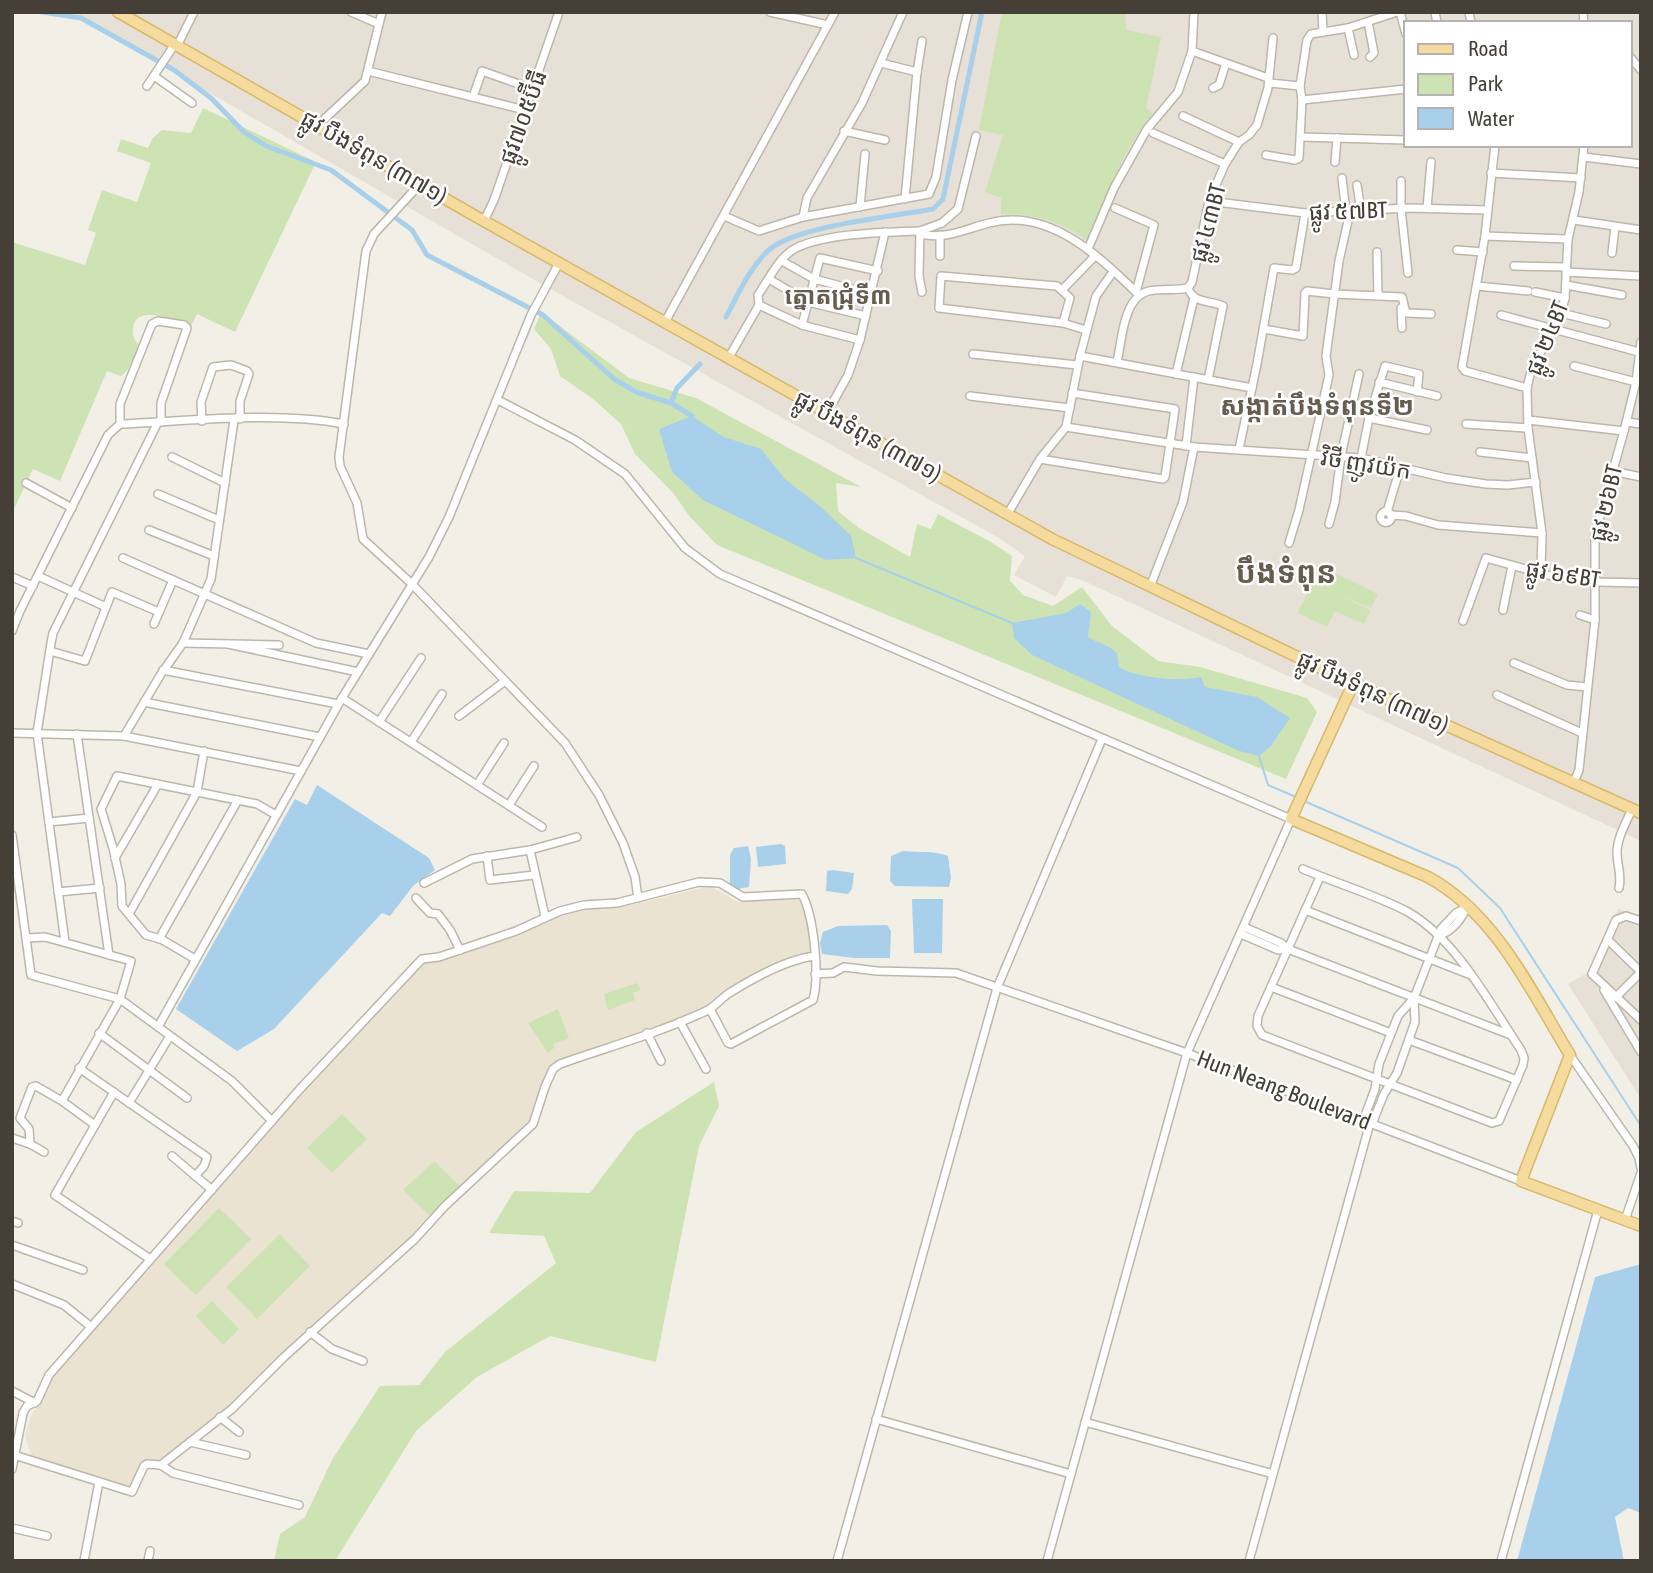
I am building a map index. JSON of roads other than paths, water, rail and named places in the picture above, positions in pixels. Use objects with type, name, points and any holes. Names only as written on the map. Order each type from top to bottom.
[{"type":"main road","name":"ផ្លូវ បឹងទំពុន (៣៧១)","points":[[118,12],[1007,515],[1353,684],[1636,811]]},
{"type":"main road","name":"Hun Neang Boulevard","points":[[1292,818],[1353,684]]},
{"type":"main road","points":[[1292,818],[1449,888],[1502,943],[1570,1055],[1521,1181]]},
{"type":"main road","name":"Hun Neang Boulevard","points":[[1521,1181],[1641,1226]]},
{"type":"street","points":[[147,86],[176,45],[194,12]]},
{"type":"street","points":[[351,12],[379,24]]},
{"type":"street","points":[[318,125],[361,87],[368,71],[382,12]]},
{"type":"street","name":"ផ្លូវ៧០៥ប៊ីធី","points":[[484,221],[494,200],[559,12]]},
{"type":"street","points":[[770,12],[828,25]]},
{"type":"street","points":[[665,322],[835,12]]},
{"type":"street","points":[[803,217],[813,187],[862,103],[903,12]]},
{"type":"street","points":[[724,216],[759,231],[803,217],[929,194],[936,177],[948,101],[968,12]]},
{"type":"street","points":[[1088,249],[1114,188],[1147,129],[1178,92],[1192,51],[1194,12]]},
{"type":"street","points":[[1322,12],[1323,31]]},
{"type":"street","points":[[1266,155],[1298,160],[1302,100],[1300,86],[1308,37],[1398,12],[1404,28]]},
{"type":"street","points":[[1370,18],[1374,53],[1370,57]]},
{"type":"street","points":[[1348,28],[1354,55]]},
{"type":"street","name":"ផ្លូវ ៤៣BT","points":[[1137,293],[1188,288],[1192,282],[1209,201],[1225,164],[1240,142],[1250,135],[1257,125],[1268,80],[1273,38]]},
{"type":"street","points":[[905,199],[922,41]]},
{"type":"street","points":[[1192,51],[1268,80],[1300,86]]},
{"type":"street","points":[[881,63],[917,72]]},
{"type":"street","points":[[1213,88],[1219,85],[1226,63]]},
{"type":"street","points":[[368,71],[525,110]]},
{"type":"street","points":[[473,97],[482,71],[533,89]]},
{"type":"street","points":[[153,76],[192,103]]},
{"type":"street","points":[[1302,100],[1404,89]]},
{"type":"street","points":[[1182,116],[1240,142]]},
{"type":"street","points":[[844,131],[885,140]]},
{"type":"street","points":[[1153,133],[1225,164]]},
{"type":"street","points":[[920,232],[942,223],[958,209],[976,136]]},
{"type":"street","points":[[1301,137],[1404,140]]},
{"type":"street","points":[[1335,162],[1337,138]]},
{"type":"street","points":[[1495,147],[1483,252],[1462,369],[1528,388]]},
{"type":"street","name":"ផ្លូវ ២៤BT","points":[[1541,574],[1542,533],[1528,424],[1528,388],[1531,371],[1561,313],[1565,298],[1568,239],[1574,220],[1584,147]]},
{"type":"street","points":[[860,207],[865,154]]},
{"type":"street","points":[[1584,157],[1641,164]]},
{"type":"street","points":[[1427,208],[1431,162]]},
{"type":"street","points":[[1491,173],[1581,177]]},
{"type":"street","points":[[1289,543],[1300,510],[1329,371],[1326,356],[1348,212],[1342,178]]},
{"type":"street","points":[[1401,181],[1401,209],[1408,273]]},
{"type":"street","points":[[420,184],[384,223],[370,243],[365,257],[339,462],[357,503],[363,539],[412,584],[565,743],[600,795],[623,843],[635,877],[638,898]]},
{"type":"street","points":[[1357,185],[1361,211]]},
{"type":"street","name":"ផ្លូវ ៥៧BT","points":[[1209,201],[1304,213],[1427,208],[1487,210]]},
{"type":"street","points":[[1115,208],[1154,226],[1117,362]]},
{"type":"street","points":[[1238,449],[1274,268],[1296,268],[1304,213]]},
{"type":"street","points":[[729,357],[759,305],[758,295],[769,279],[790,252],[809,243],[885,232],[920,232],[940,236],[956,234],[990,222],[1021,220],[1051,228],[1070,237],[1088,249],[1137,293]]},
{"type":"street","points":[[1574,220],[1641,230]]},
{"type":"street","points":[[1612,253],[1615,227]]},
{"type":"street","points":[[827,413],[848,375],[860,340],[885,232]]},
{"type":"street","points":[[920,232],[919,276],[922,292]]},
{"type":"street","points":[[940,236],[940,256]]},
{"type":"street","points":[[1485,236],[1568,239]]},
{"type":"street","points":[[1457,250],[1483,252]]},
{"type":"street","points":[[1377,252],[1378,296]]},
{"type":"street","points":[[1063,289],[1095,256]]},
{"type":"street","points":[[802,325],[819,259],[824,257],[878,271]]},
{"type":"street","points":[[782,261],[814,279],[872,293]]},
{"type":"street","points":[[158,1027],[340,701],[412,584],[449,517],[531,316],[559,263]]},
{"type":"street","points":[[1514,266],[1641,276]]},
{"type":"street","points":[[1007,515],[1040,459],[1066,427],[1077,365],[1096,296],[1114,272]]},
{"type":"street","points":[[1063,323],[1070,300],[1063,289],[1055,285],[941,275],[938,307],[1063,323],[1086,330]]},
{"type":"street","points":[[769,279],[808,302],[866,316]]},
{"type":"street","points":[[1566,285],[1622,295]]},
{"type":"street","points":[[1476,286],[1532,291],[1565,298]]},
{"type":"street","points":[[1176,374],[1194,298],[1188,288]]},
{"type":"street","points":[[1264,329],[1303,336],[1305,291],[1400,296],[1404,299],[1406,313],[1431,314]]},
{"type":"street","points":[[1400,296],[1402,328]]},
{"type":"street","points":[[1194,298],[1223,305],[1209,380]]},
{"type":"street","points":[[759,305],[802,325],[860,340]]},
{"type":"street","points":[[1561,313],[1606,324]]},
{"type":"street","points":[[1500,315],[1552,330],[1640,346]]},
{"type":"street","points":[[65,942],[37,733],[53,633],[160,422],[161,403],[187,328],[158,321],[152,324],[120,404],[120,424]]},
{"type":"street","name":"ផ្លូវ ២៦BT","points":[[1574,782],[1579,770],[1595,620],[1596,530],[1636,382],[1640,346]]},
{"type":"street","points":[[973,354],[1077,365]]},
{"type":"street","points":[[1080,356],[1252,388]]},
{"type":"street","points":[[124,736],[163,670],[183,643],[211,579],[225,483],[248,372],[231,365],[212,367],[201,402],[202,421]]},
{"type":"street","points":[[1361,458],[1369,418],[1385,366],[1418,373],[1420,377],[1417,392]]},
{"type":"street","points":[[1574,366],[1636,382]]},
{"type":"street","points":[[1329,524],[1359,374]]},
{"type":"street","points":[[1150,587],[1183,502],[1194,377]]},
{"type":"street","points":[[1379,382],[1437,396]]},
{"type":"street","points":[[1040,459],[1163,479],[1165,477],[1175,409],[1072,393]]},
{"type":"street","points":[[970,396],[1070,408]]},
{"type":"street","points":[[498,400],[575,440],[625,474],[685,548],[720,573],[1102,739],[1292,818]]},
{"type":"street","points":[[1369,418],[1427,430]]},
{"type":"street","points":[[12,631],[108,435],[120,424],[318,419],[344,424]]},
{"type":"street","points":[[1626,422],[1641,424]]},
{"type":"street","points":[[1466,424],[1528,424],[1624,431]]},
{"type":"street","name":"វិថី ញូវយ៉ក","points":[[1066,427],[1170,444],[1361,458],[1486,484],[1536,482]]},
{"type":"street","points":[[1480,452],[1532,458]]},
{"type":"street","points":[[172,457],[225,483]]},
{"type":"street","points":[[1400,468],[1389,514],[1438,525],[1542,533]]},
{"type":"street","points":[[1612,471],[1641,477]]},
{"type":"street","points":[[26,483],[72,508]]},
{"type":"street","points":[[158,494],[219,520]]},
{"type":"street","points":[[149,530],[214,556]]},
{"type":"street","points":[[123,558],[316,643],[369,654]]},
{"type":"street","name":"ផ្លូវ ៦៩BT","points":[[1463,621],[1486,558],[1541,574],[1595,581],[1641,583]]},
{"type":"street","points":[[1503,610],[1512,566]]},
{"type":"street","points":[[38,576],[106,607]]},
{"type":"street","points":[[12,577],[33,586]]},
{"type":"street","points":[[155,624],[173,580]]},
{"type":"street","points":[[50,651],[85,661],[108,608],[106,607],[112,592],[159,612]]},
{"type":"street","points":[[1580,615],[1595,620]]},
{"type":"street","points":[[183,643],[279,645]]},
{"type":"street","points":[[228,644],[358,672]]},
{"type":"street","points":[[379,722],[421,658]]},
{"type":"street","points":[[1514,663],[1567,685],[1587,687]]},
{"type":"street","points":[[163,670],[340,701],[379,722],[542,827]]},
{"type":"street","points":[[459,716],[505,681]]},
{"type":"street","points":[[411,743],[442,694]]},
{"type":"street","points":[[1497,695],[1582,733]]},
{"type":"street","points":[[144,702],[320,737]]},
{"type":"street","points":[[12,733],[124,736],[301,771]]},
{"type":"street","points":[[77,734],[109,955]]},
{"type":"street","points":[[836,1561],[997,988],[1102,739]]},
{"type":"street","points":[[477,785],[504,743]]},
{"type":"street","points":[[129,914],[197,792],[204,751]]},
{"type":"street","points":[[509,805],[534,766]]},
{"type":"street","points":[[195,959],[159,939],[146,935],[122,906],[121,884],[101,809],[117,776],[257,804],[276,815]]},
{"type":"street","points":[[115,858],[158,784]]},
{"type":"street","points":[[159,939],[238,800]]},
{"type":"street","points":[[1619,888],[1621,877],[1618,841],[1636,811]]},
{"type":"street","points":[[49,822],[89,818]]},
{"type":"street","name":"Hun Neang Boulevard","points":[[1292,818],[1187,1054],[1521,1181]]},
{"type":"street","points":[[12,835],[31,975],[120,999],[232,1081],[272,1121]]},
{"type":"street","points":[[424,883],[456,865],[487,856],[530,850],[577,836]]},
{"type":"street","points":[[530,850],[545,916]]},
{"type":"street","points":[[487,856],[490,880],[534,875]]},
{"type":"street","points":[[1303,869],[1407,912],[1438,936],[1472,975],[1524,1058],[1502,1118],[1492,1123],[1262,1034],[1257,1026],[1258,1016],[1320,877]]},
{"type":"street","points":[[12,1469],[23,1413],[27,1406],[35,1403],[45,1380],[272,1121],[422,959],[460,950],[516,931],[545,916],[584,905],[617,903],[709,881],[720,883],[743,897],[802,894],[808,905],[814,935],[815,974],[811,1002],[731,1044],[710,1009]]},
{"type":"street","points":[[58,892],[100,888]]},
{"type":"street","points":[[416,898],[430,913],[438,914],[460,950]]},
{"type":"street","points":[[1249,1561],[1368,1123],[1379,1064],[1398,1016],[1414,998],[1438,936],[1447,933],[1468,908]]},
{"type":"street","points":[[1305,910],[1472,975]]},
{"type":"street","points":[[1641,921],[1623,916],[1616,920],[1592,974],[1641,1020]]},
{"type":"street","points":[[1242,930],[1511,1035]]},
{"type":"street","points":[[27,938],[45,937],[131,961],[120,999],[62,1101]]},
{"type":"street","points":[[1608,940],[1641,972],[1616,997]]},
{"type":"street","points":[[15,1455],[132,1492],[144,1466],[161,1465],[220,1418],[270,1374],[310,1332],[415,1239],[445,1206],[533,1124],[553,1069],[559,1064],[680,1022],[710,1009],[731,991],[755,979],[794,961],[814,956]]},
{"type":"street","points":[[815,974],[833,973],[844,967],[877,971],[956,973],[1187,1054],[1047,1561]]},
{"type":"street","points":[[1598,980],[1641,1052]]},
{"type":"street","points":[[1271,987],[1391,1033]]},
{"type":"street","points":[[1368,1123],[1397,1073],[1415,1022],[1414,998]]},
{"type":"street","points":[[680,1022],[706,1069]]},
{"type":"street","points":[[99,1033],[187,1098]]},
{"type":"street","points":[[647,1033],[661,1061]]},
{"type":"street","points":[[129,1103],[170,1036]]},
{"type":"street","points":[[1409,1040],[1517,1080]]},
{"type":"street","points":[[1570,1055],[1639,1158],[1641,1171],[1627,1221]]},
{"type":"street","points":[[79,1068],[207,1157],[204,1166],[195,1176]]},
{"type":"street","points":[[30,1144],[29,1129],[20,1118],[30,1090],[36,1086],[95,1125]]},
{"type":"street","points":[[114,1092],[55,1195],[150,1259]]},
{"type":"street","points":[[1371,1101],[1380,1104]]},
{"type":"street","points":[[12,1139],[30,1144],[44,1152]]},
{"type":"street","points":[[172,1156],[212,1190]]},
{"type":"street","points":[[1501,1561],[1598,1210]]},
{"type":"street","points":[[12,1245],[83,1270]]},
{"type":"street","points":[[12,1284],[64,1304],[90,1326]]},
{"type":"street","points":[[310,1332],[332,1349],[363,1361]]},
{"type":"street","points":[[12,1391],[35,1403]]},
{"type":"street","points":[[220,1418],[239,1432]]},
{"type":"street","points":[[876,1419],[1071,1474]]},
{"type":"street","points":[[1085,1422],[1273,1474]]},
{"type":"street","points":[[190,1442],[246,1454]]},
{"type":"street","points":[[161,1465],[173,1473],[299,1505]]},
{"type":"street","points":[[95,1561],[85,1559],[99,1482]]},
{"type":"street","points":[[12,1528],[47,1536]]},
{"type":"street","points":[[148,1561],[150,1551]]},
{"type":"water","points":[[692,416],[724,437],[761,449],[785,479],[821,507],[851,536],[856,558],[826,560],[703,500],[672,472],[659,429]]},
{"type":"water","points":[[1080,604],[1091,612],[1088,637],[1117,653],[1119,667],[1136,674],[1159,678],[1201,677],[1205,687],[1257,697],[1290,718],[1271,746],[1259,756],[1239,751],[1032,655],[1014,638],[1012,623],[1066,613]]},
{"type":"water","points":[[317,785],[429,858],[435,870],[413,886],[390,916],[382,913],[274,1029],[237,1051],[176,1009],[295,799],[307,805]]},
{"type":"water","points":[[781,844],[785,846],[786,864],[758,867],[756,847]]},
{"type":"water","points":[[748,846],[751,859],[749,887],[730,887],[730,855],[734,848]]},
{"type":"water","points":[[903,851],[948,856],[951,878],[949,887],[895,886],[890,881],[891,856]]},
{"type":"water","points":[[827,871],[854,873],[852,889],[848,894],[826,891]]},
{"type":"water","points":[[912,899],[943,899],[942,953],[914,953]]},
{"type":"water","points":[[887,925],[891,931],[890,958],[854,958],[822,954],[820,943],[823,932],[838,926]]},
{"type":"water","points":[[1641,1264],[1641,1513],[1628,1508],[1615,1517],[1624,1561],[1517,1561],[1595,1277]]},
{"type":"waterway","points":[[42,12],[81,18],[174,70],[211,98],[244,132],[266,146],[331,170],[412,230],[427,255],[543,315],[614,379],[636,392],[671,403],[692,416]]},
{"type":"waterway","points":[[726,317],[756,264],[770,249],[783,241],[824,228],[933,209],[943,199],[982,12]]},
{"type":"waterway","points":[[671,403],[677,388],[700,364]]},
{"type":"waterway","points":[[856,558],[1012,623]]},
{"type":"waterway","points":[[1259,756],[1268,785],[1296,797]]},
{"type":"waterway","points":[[1304,801],[1458,868],[1500,908],[1641,1126]]},
{"type":"district","name":"ត្នោតជ្រុំទី៣","points":[[838,295]]},
{"type":"district","name":"សង្កាត់បឹងទំពុនទី២","points":[[1317,406]]},
{"type":"district","name":"បឹងទំពុន","points":[[1286,572]]}]
